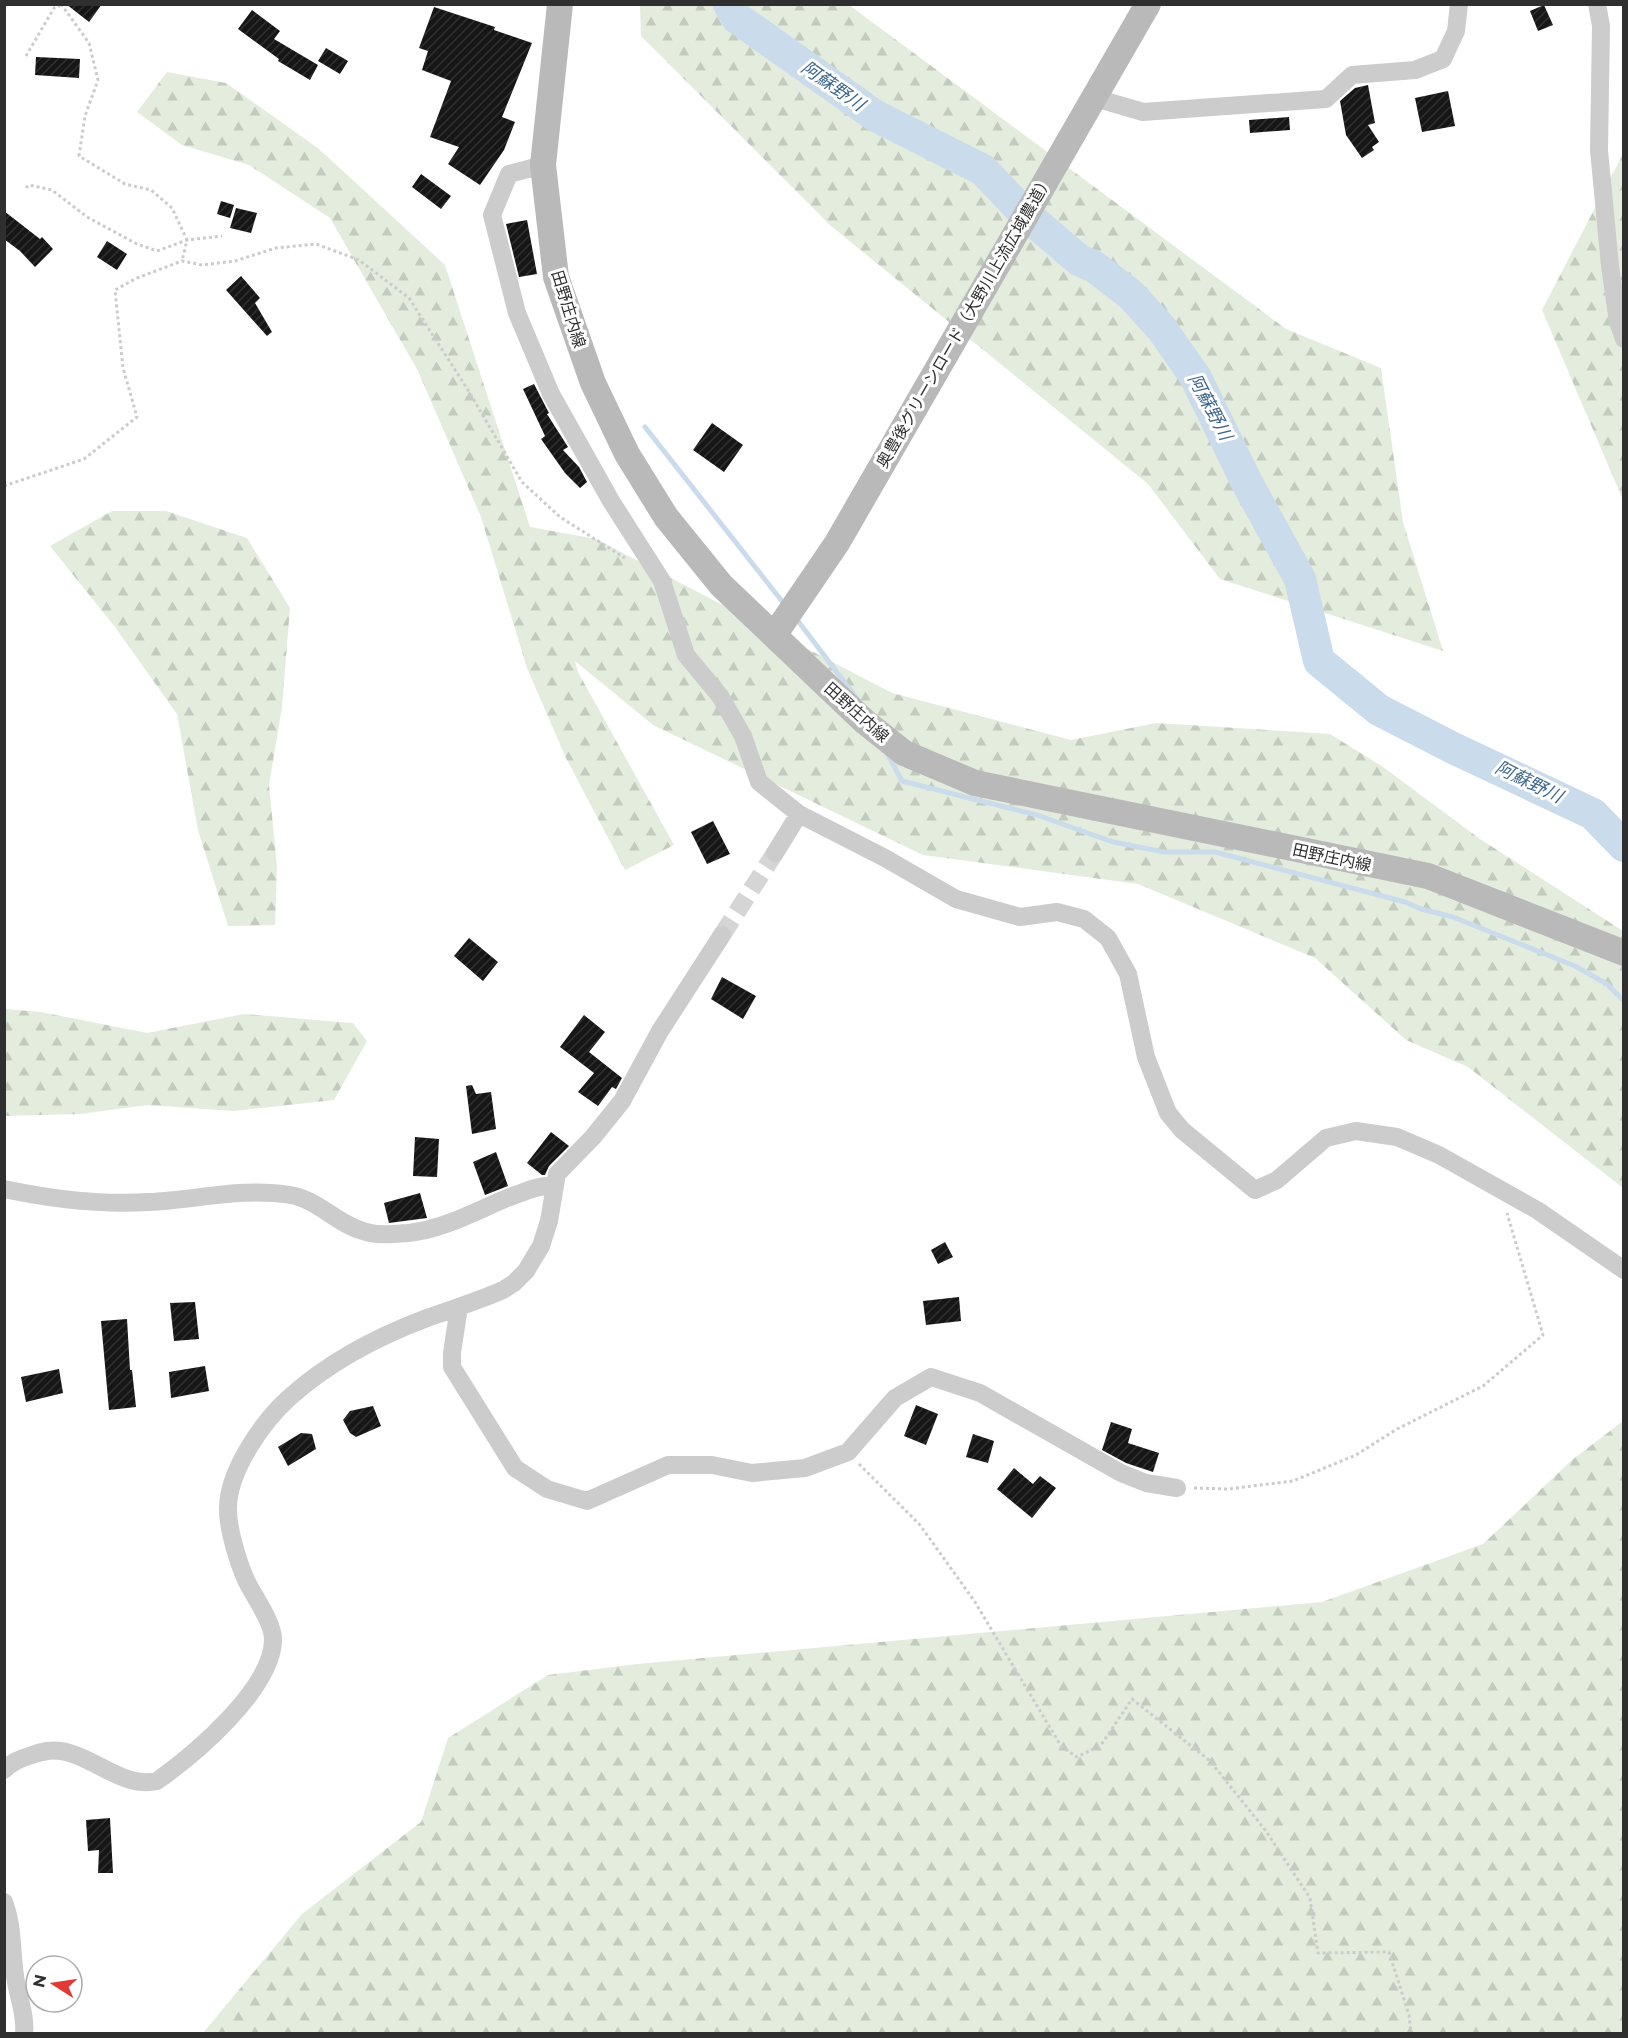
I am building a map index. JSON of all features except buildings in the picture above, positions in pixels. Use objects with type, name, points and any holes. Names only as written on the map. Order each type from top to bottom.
[{"type":"main road","name":"田野庄内線","points":[[560,4],[543,165],[556,277],[593,384],[627,454],[666,517],[721,585],[864,721],[904,753],[975,783],[1428,876],[1623,953]]},
{"type":"main road","name":"奥豊後グリーンロード（大野川上流広域農道）","points":[[775,634],[837,543],[1148,4]]},
{"type":"street","points":[[1095,98],[1143,112],[1326,99],[1352,75],[1415,70],[1443,58],[1456,31],[1459,4]]},
{"type":"street","points":[[1597,4],[1601,26],[1599,150],[1610,266],[1618,322],[1623,339]]},
{"type":"street","points":[[543,165],[509,174],[492,215],[517,314],[551,394],[611,501],[662,581],[686,655],[720,696],[743,736],[759,782],[799,814],[885,858],[956,899],[1020,917],[1056,912],[1084,919],[1100,932],[1108,939],[1128,974],[1146,1057],[1168,1113],[1182,1130],[1255,1190],[1277,1180],[1326,1138],[1356,1131],[1397,1137],[1439,1155],[1537,1210],[1623,1270]]},
{"type":"street","points":[[775,853],[799,814]]},
{"type":"street","points":[[4,1770],[16,1761],[47,1751],[82,1758],[127,1779],[147,1783],[157,1781],[227,1722],[252,1691],[271,1656],[273,1640],[270,1625],[241,1567],[228,1509],[230,1494],[239,1467],[263,1426],[290,1397],[315,1378],[375,1341],[503,1290],[526,1271],[541,1246],[547,1229],[558,1174],[622,1101],[660,1031],[722,935]]},
{"type":"street","points":[[4,1189],[114,1203],[150,1203],[249,1192],[293,1195],[362,1231],[379,1234],[411,1233],[441,1225],[523,1192],[543,1186],[555,1186]]},
{"type":"street","points":[[459,1307],[452,1367],[515,1468],[547,1489],[588,1501],[668,1465],[712,1465],[752,1473],[805,1468],[848,1452],[895,1398],[931,1377],[980,1394],[1121,1473],[1146,1483],[1177,1488]]},
{"type":"street","points":[[4,1902],[12,1931],[16,1982],[22,2008],[24,2034]]},
{"type":"path","points":[[26,56],[54,8],[61,5],[89,43],[98,80],[85,116],[78,156],[125,184],[151,190],[172,208],[187,240],[182,261]]},
{"type":"path","points":[[26,188],[29,185],[52,190],[87,217],[137,244],[157,251],[187,240],[222,236]]},
{"type":"path","points":[[4,486],[84,459],[137,417],[123,368],[115,290],[137,278],[182,261],[202,265],[235,261],[276,248],[316,244],[359,260],[409,298],[468,390],[522,482],[560,517],[634,563]]},
{"type":"path","points":[[1177,1488],[1227,1489],[1293,1482],[1356,1455],[1397,1429],[1483,1386],[1543,1335],[1500,1189]]},
{"type":"path","points":[[848,1452],[920,1525],[975,1602],[1061,1746],[1077,1757],[1101,1745],[1132,1699],[1209,1761],[1266,1831],[1310,1898],[1318,1953],[1389,1952],[1409,2015],[1411,2034]]},
{"type":"green space","points":[[640,5],[849,5],[1286,329],[1381,368],[1403,522],[1443,651],[1220,579],[1148,484],[831,226],[641,36]]},
{"type":"green space","points":[[167,72],[226,83],[319,149],[445,265],[530,527],[596,539],[892,693],[1071,740],[1156,723],[1330,734],[1383,767],[1480,839],[1623,931],[1623,1188],[1468,1067],[1406,1040],[1315,958],[1138,884],[923,855],[653,725],[575,661],[578,672],[674,845],[625,870],[566,758],[527,668],[481,517],[418,371],[330,218],[249,165],[182,145],[137,112]]},
{"type":"green space","points":[[1623,154],[1623,500],[1542,310]]},
{"type":"green space","points":[[112,511],[166,511],[247,538],[290,608],[282,707],[269,785],[277,867],[275,925],[228,926],[198,830],[177,714],[115,627],[50,546]]},
{"type":"green space","points":[[4,1009],[41,1012],[147,1033],[244,1014],[353,1023],[367,1041],[334,1100],[234,1111],[148,1105],[80,1114],[5,1116]]},
{"type":"green space","points":[[1623,1421],[1623,2033],[203,2033],[302,1914],[421,1822],[448,1738],[548,1675],[637,1664],[1322,1602],[1483,1544],[1572,1460]]},
{"type":"waterway","name":"阿蘇野川","points":[[729,4],[737,18],[874,115],[983,170],[1025,214],[1079,260],[1095,267],[1131,295],[1162,329],[1196,378],[1246,481],[1300,579],[1319,661],[1379,710],[1453,748],[1593,814],[1624,846]]},
{"type":"waterway","points":[[645,427],[785,605]]},
{"type":"waterway","points":[[795,617],[858,700]]},
{"type":"waterway","points":[[887,753],[902,781],[1037,815],[1113,842],[1164,852],[1215,852],[1405,902],[1421,909],[1453,917],[1575,966],[1607,984],[1624,1001]]},
{"type":"tunnel","points":[[722,935],[775,853]]}]
